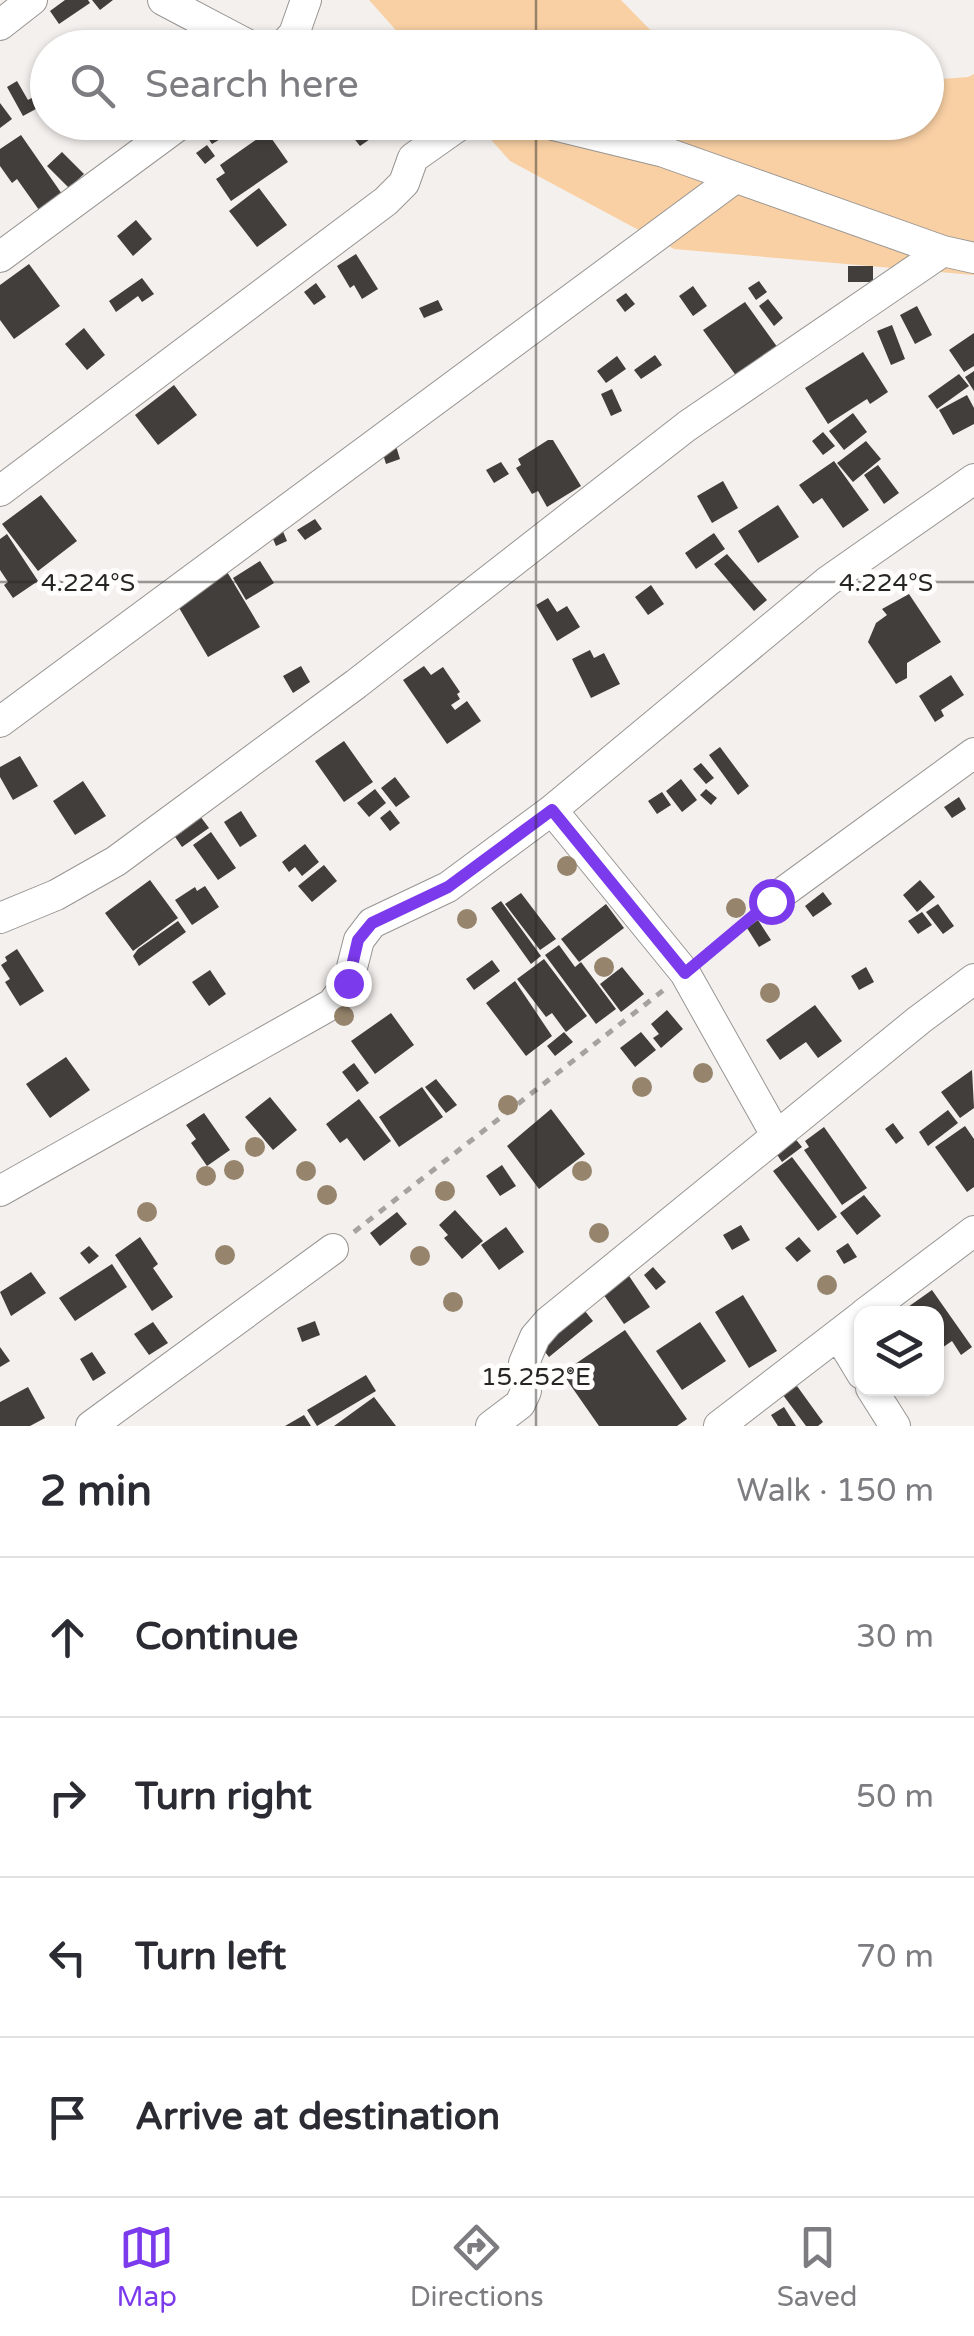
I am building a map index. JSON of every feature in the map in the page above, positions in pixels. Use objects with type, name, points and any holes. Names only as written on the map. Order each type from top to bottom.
[{"type":"street","points":[[0,24],[32,0]]},
{"type":"street","points":[[162,0],[220,30]]},
{"type":"street","points":[[295,30],[306,0]]},
{"type":"street","points":[[0,257],[159,140]]},
{"type":"street","points":[[0,491],[386,201],[404,183],[413,158],[438,140]]},
{"type":"street","points":[[615,140],[664,152],[974,258]]},
{"type":"street","points":[[0,722],[100,652],[735,178]]},
{"type":"street","points":[[0,918],[56,894],[116,861],[356,684],[687,426],[943,250]]},
{"type":"street","points":[[0,1190],[332,1004],[348,983],[358,940],[372,923],[448,887],[552,810],[828,581],[974,479]]},
{"type":"street","points":[[771,901],[974,754]]},
{"type":"street","points":[[552,810],[685,973],[776,1136]]},
{"type":"street","points":[[491,1426],[520,1404],[526,1392],[524,1363],[535,1338],[548,1322],[974,979]]},
{"type":"street","points":[[876,1306],[974,1231]]},
{"type":"street","points":[[91,1426],[333,1249]]},
{"type":"street","points":[[719,1426],[854,1323]]},
{"type":"street","points":[[876,1396],[895,1426]]},
{"type":"path","points":[[333,1249],[771,901]]},
{"type":"shaded area","points":[[369,0],[621,0],[650,30],[396,30]]},
{"type":"shaded area","points":[[974,74],[974,275],[674,249],[510,161],[491,140],[944,140],[944,79]]},
{"type":"building","points":[[65,0],[90,3],[59,24],[50,11]]},
{"type":"building","points":[[92,0],[113,0],[100,10]]},
{"type":"building","points":[[17,81],[30,99],[30,112],[23,116],[7,87]]},
{"type":"building","points":[[0,103],[12,119],[0,128]]},
{"type":"building","points":[[21,135],[62,194],[39,210],[17,179],[12,183],[0,166],[0,149]]},
{"type":"building","points":[[256,140],[273,140],[288,162],[231,201],[216,179],[225,173],[220,165]]},
{"type":"building","points":[[207,145],[215,156],[205,164],[196,153]]},
{"type":"building","points":[[62,152],[84,174],[69,188],[47,166]]},
{"type":"building","points":[[259,188],[287,225],[257,247],[229,211]]},
{"type":"building","points":[[136,220],[152,239],[133,256],[117,236]]},
{"type":"building","points":[[356,254],[378,289],[362,299],[337,266]]},
{"type":"building","points":[[29,264],[60,306],[14,339],[0,320],[0,285]]},
{"type":"building","points":[[848,266],[873,266],[873,282],[848,282]]},
{"type":"building","points":[[142,278],[154,294],[142,302],[138,296],[116,312],[109,301]]},
{"type":"building","points":[[759,281],[767,292],[756,300],[748,288]]},
{"type":"building","points":[[316,283],[326,297],[314,305],[304,292]]},
{"type":"building","points":[[693,286],[707,306],[693,316],[679,296]]},
{"type":"building","points":[[626,293],[635,304],[625,312],[616,300]]},
{"type":"building","points":[[768,299],[783,318],[774,326],[759,306]]},
{"type":"building","points":[[438,300],[443,310],[424,318],[419,308]]},
{"type":"building","points":[[745,302],[778,348],[737,377],[703,330]]},
{"type":"building","points":[[917,306],[932,335],[915,344],[900,315]]},
{"type":"building","points":[[892,325],[905,359],[891,365],[877,331]]},
{"type":"building","points":[[84,328],[105,355],[87,370],[65,344]]},
{"type":"building","points":[[974,333],[974,366],[964,372],[949,350]]},
{"type":"building","points":[[863,352],[888,392],[870,404],[867,399],[828,424],[805,388]]},
{"type":"building","points":[[655,355],[662,365],[641,379],[634,370]]},
{"type":"building","points":[[617,356],[626,369],[606,383],[597,371]]},
{"type":"building","points":[[974,371],[974,391],[965,377]]},
{"type":"building","points":[[959,374],[969,386],[937,409],[928,396]]},
{"type":"building","points":[[174,385],[197,415],[158,445],[135,415]]},
{"type":"building","points":[[612,389],[622,411],[611,416],[601,394]]},
{"type":"building","points":[[967,395],[974,408],[974,424],[953,435],[939,410]]},
{"type":"building","points":[[853,413],[867,432],[844,450],[829,431]]},
{"type":"building","points":[[823,432],[835,446],[823,455],[812,441]]},
{"type":"building","points":[[553,440],[581,486],[547,507],[538,491],[532,494],[516,468],[521,465],[518,459]]},
{"type":"building","points":[[866,441],[881,459],[853,482],[837,463]]},
{"type":"building","points":[[396,446],[400,459],[386,464],[382,451]]},
{"type":"building","points":[[834,461],[869,510],[843,528],[822,498],[813,504],[799,485]]},
{"type":"building","points":[[501,462],[509,474],[494,483],[486,470]]},
{"type":"building","points":[[878,465],[899,493],[884,504],[864,475]]},
{"type":"building","points":[[723,481],[738,508],[712,523],[697,496]]},
{"type":"building","points":[[41,495],[77,541],[38,571],[2,524]]},
{"type":"building","points":[[778,505],[799,537],[758,563],[738,531]]},
{"type":"building","points":[[315,519],[322,529],[305,540],[297,530]]},
{"type":"building","points":[[279,522],[287,541],[276,546],[268,527]]},
{"type":"building","points":[[714,533],[725,549],[696,569],[685,553]]},
{"type":"building","points":[[7,534],[38,581],[13,598],[0,570],[0,539]]},
{"type":"building","points":[[727,554],[767,600],[754,611],[714,564]]},
{"type":"building","points":[[260,561],[274,583],[246,600],[233,578]]},
{"type":"building","points":[[226,570],[260,627],[208,657],[175,601]]},
{"type":"building","points":[[651,585],[664,604],[648,615],[635,597]]},
{"type":"building","points":[[909,594],[941,642],[907,663],[907,678],[896,684],[868,642],[876,623],[887,615],[882,609]]},
{"type":"building","points":[[548,598],[557,612],[567,606],[580,627],[557,641],[536,605]]},
{"type":"building","points":[[590,650],[594,658],[604,653],[620,684],[591,698],[572,659]]},
{"type":"building","points":[[301,666],[310,682],[293,693],[283,676]]},
{"type":"building","points":[[424,666],[431,675],[443,667],[460,692],[460,699],[451,705],[455,710],[467,701],[481,721],[447,744],[403,680]]},
{"type":"building","points":[[951,675],[964,695],[941,710],[944,716],[935,722],[919,696]]},
{"type":"building","points":[[344,741],[373,782],[344,802],[315,761]]},
{"type":"building","points":[[720,747],[749,786],[738,795],[709,755]]},
{"type":"building","points":[[20,756],[38,786],[13,800],[0,777],[0,767]]},
{"type":"building","points":[[701,763],[714,778],[706,784],[693,769]]},
{"type":"building","points":[[395,777],[410,797],[396,807],[381,788]]},
{"type":"building","points":[[681,779],[697,800],[682,812],[666,791]]},
{"type":"building","points":[[83,781],[106,816],[75,835],[53,801]]},
{"type":"building","points":[[375,789],[386,803],[369,817],[357,803]]},
{"type":"building","points":[[706,789],[717,798],[711,805],[700,795]]},
{"type":"building","points":[[662,792],[671,805],[657,814],[648,801]]},
{"type":"building","points":[[959,797],[966,809],[952,818],[944,807]]},
{"type":"building","points":[[390,810],[400,823],[390,831],[380,818]]},
{"type":"building","points":[[241,811],[257,836],[240,847],[224,822]]},
{"type":"building","points":[[200,816],[209,828],[182,847],[173,834]]},
{"type":"building","points":[[211,832],[236,868],[218,880],[193,845]]},
{"type":"building","points":[[305,844],[319,862],[302,876],[295,867],[289,872],[282,862]]},
{"type":"building","points":[[324,865],[337,881],[312,902],[298,886]]},
{"type":"building","points":[[150,880],[178,918],[133,951],[105,913]]},
{"type":"building","points":[[920,880],[935,897],[917,912],[903,895]]},
{"type":"building","points":[[205,886],[219,907],[192,925],[175,900],[195,887],[197,891]]},
{"type":"building","points":[[823,892],[832,904],[813,917],[805,906]]},
{"type":"building","points":[[521,893],[556,939],[540,950],[505,904]]},
{"type":"building","points":[[501,901],[541,956],[531,964],[491,908]]},
{"type":"building","points":[[606,904],[624,928],[579,962],[561,939]]},
{"type":"building","points":[[938,904],[954,926],[943,934],[926,912]]},
{"type":"building","points":[[922,912],[932,925],[918,934],[908,921]]},
{"type":"building","points":[[758,920],[771,940],[759,947],[747,928]]},
{"type":"building","points":[[178,921],[186,932],[139,966],[133,956],[138,949]]},
{"type":"building","points":[[559,945],[575,967],[581,962],[616,1009],[596,1024],[545,955]]},
{"type":"building","points":[[17,949],[44,991],[20,1006],[5,982],[10,979],[1,965]]},
{"type":"building","points":[[544,959],[587,1016],[566,1032],[552,1013],[546,1017],[517,979]]},
{"type":"building","points":[[492,960],[500,971],[474,990],[466,979]]},
{"type":"building","points":[[622,967],[644,994],[621,1012],[600,984]]},
{"type":"building","points":[[866,967],[874,982],[859,990],[851,976]]},
{"type":"building","points":[[210,970],[226,994],[209,1006],[192,982]]},
{"type":"building","points":[[515,981],[552,1036],[526,1056],[486,1003]]},
{"type":"building","points":[[815,1005],[842,1041],[818,1058],[806,1042],[780,1060],[766,1040]]},
{"type":"building","points":[[667,1010],[683,1029],[661,1048],[653,1038],[659,1034],[651,1024]]},
{"type":"building","points":[[391,1013],[414,1045],[375,1074],[351,1041]]},
{"type":"building","points":[[564,1032],[573,1042],[555,1056],[547,1046]]},
{"type":"building","points":[[641,1032],[656,1050],[635,1067],[620,1048]]},
{"type":"building","points":[[66,1057],[90,1090],[50,1118],[26,1084]]},
{"type":"building","points":[[354,1063],[369,1083],[357,1092],[342,1072]]},
{"type":"building","points":[[972,1070],[974,1108],[960,1118],[941,1092]]},
{"type":"building","points":[[436,1079],[457,1105],[446,1113],[425,1087]]},
{"type":"building","points":[[422,1087],[443,1117],[399,1147],[379,1117]]},
{"type":"building","points":[[270,1097],[297,1130],[273,1150],[245,1117]]},
{"type":"building","points":[[359,1099],[391,1141],[364,1161],[347,1138],[340,1143],[326,1124]]},
{"type":"building","points":[[551,1109],[585,1154],[539,1189],[507,1146]]},
{"type":"building","points":[[948,1110],[958,1123],[928,1146],[919,1132]]},
{"type":"building","points":[[204,1113],[230,1150],[207,1166],[191,1143],[196,1139],[186,1125]]},
{"type":"building","points":[[893,1123],[904,1138],[896,1144],[885,1129]]},
{"type":"building","points":[[965,1126],[974,1139],[974,1187],[967,1192],[935,1147]]},
{"type":"building","points":[[824,1127],[867,1188],[842,1205],[804,1150],[809,1147],[805,1141]]},
{"type":"building","points":[[793,1136],[802,1147],[782,1162],[774,1150]]},
{"type":"building","points":[[792,1157],[837,1217],[818,1231],[773,1171]]},
{"type":"building","points":[[502,1165],[516,1186],[500,1196],[486,1176]]},
{"type":"building","points":[[864,1195],[881,1216],[857,1235],[840,1213]]},
{"type":"building","points":[[455,1210],[483,1241],[462,1259],[444,1238],[448,1235],[439,1225]]},
{"type":"building","points":[[397,1212],[407,1224],[380,1246],[370,1233]]},
{"type":"building","points":[[741,1225],[750,1240],[732,1250],[723,1235]]},
{"type":"building","points":[[506,1227],[524,1252],[499,1270],[481,1245]]},
{"type":"building","points":[[140,1237],[158,1264],[153,1268],[173,1297],[152,1311],[115,1255]]},
{"type":"building","points":[[799,1237],[811,1251],[797,1262],[785,1248]]},
{"type":"building","points":[[848,1243],[857,1257],[844,1264],[836,1251]]},
{"type":"building","points":[[89,1246],[99,1256],[89,1264],[80,1253]]},
{"type":"building","points":[[112,1264],[127,1287],[75,1321],[59,1298]]},
{"type":"building","points":[[653,1267],[666,1282],[656,1290],[644,1275]]},
{"type":"building","points":[[625,1270],[650,1307],[624,1324],[599,1288]]},
{"type":"building","points":[[31,1272],[46,1293],[11,1316],[0,1292]]},
{"type":"building","points":[[932,1290],[943,1306],[909,1306]]},
{"type":"building","points":[[743,1295],[777,1351],[749,1368],[715,1312]]},
{"type":"building","points":[[581,1306],[593,1321],[549,1357],[537,1342]]},
{"type":"building","points":[[944,1307],[972,1347],[961,1355],[952,1341],[944,1346]]},
{"type":"building","points":[[315,1321],[320,1335],[302,1342],[297,1328]]},
{"type":"building","points":[[153,1322],[168,1343],[149,1355],[134,1334]]},
{"type":"building","points":[[700,1322],[726,1361],[682,1390],[656,1351]]},
{"type":"building","points":[[625,1330],[687,1419],[677,1426],[599,1426],[562,1373]]},
{"type":"building","points":[[0,1347],[10,1361],[0,1367]]},
{"type":"building","points":[[92,1352],[106,1373],[93,1381],[80,1359]]},
{"type":"building","points":[[366,1375],[376,1391],[317,1426],[307,1410]]},
{"type":"building","points":[[797,1386],[823,1422],[818,1426],[806,1426],[783,1395]]},
{"type":"building","points":[[28,1387],[45,1418],[30,1426],[0,1426],[0,1402]]},
{"type":"building","points":[[374,1397],[396,1426],[334,1426]]},
{"type":"building","points":[[784,1407],[796,1426],[778,1426],[771,1415]]},
{"type":"building","points":[[304,1415],[311,1426],[285,1426]]},
{"type":"route","points":[[348,983],[358,940],[372,923],[388,912],[448,887],[552,810],[685,973],[771,901]]}]
